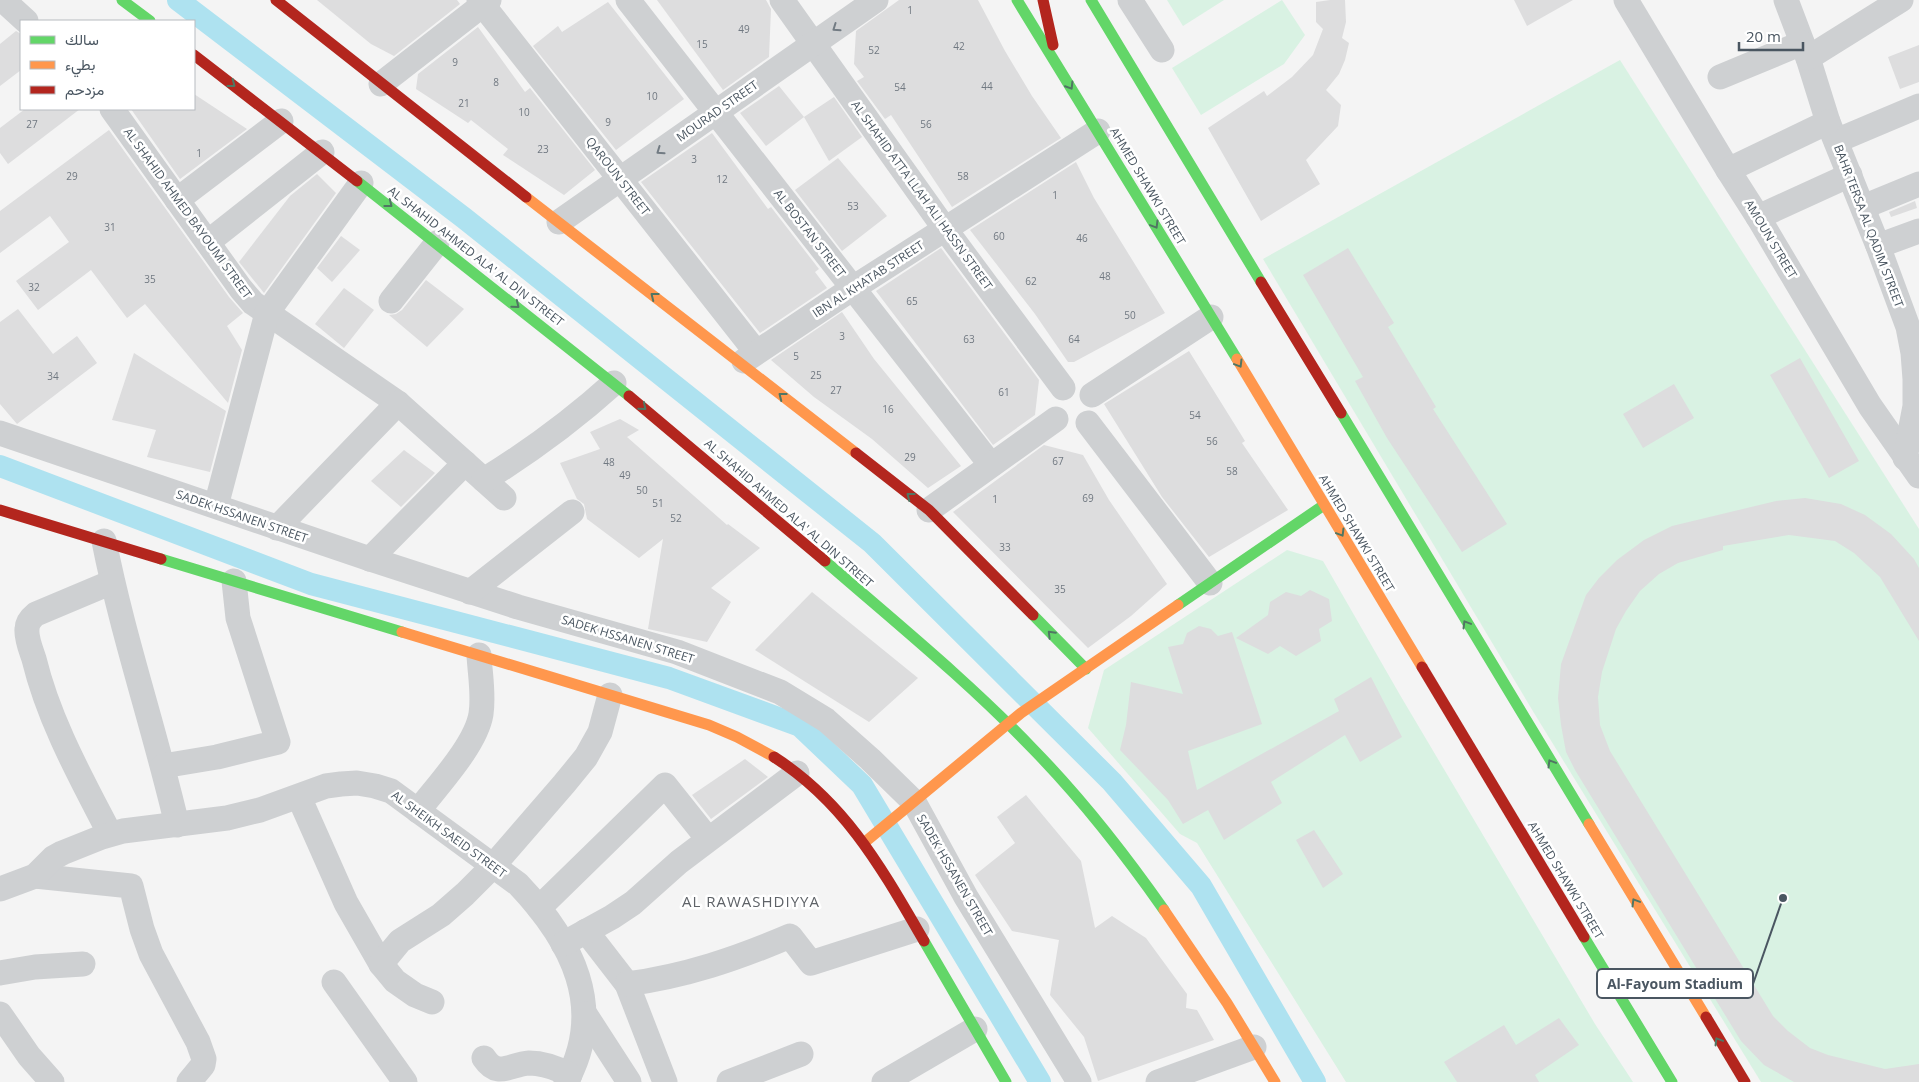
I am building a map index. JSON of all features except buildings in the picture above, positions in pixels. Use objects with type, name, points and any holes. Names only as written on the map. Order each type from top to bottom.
[{"type":"street","points":[[3,0],[25,20]]},
{"type":"street","points":[[122,0],[149,20]]},
{"type":"street","points":[[276,0],[559,222],[748,358],[929,510],[1086,668]]},
{"type":"street","name":"AL BOSTAN STREET","points":[[628,0],[991,465]]},
{"type":"street","name":"AL SHAHID ATTA LLAH ALI HASSN STREET","points":[[782,0],[945,230],[1063,388]]},
{"type":"street","name":"MOURAD STREET","points":[[559,222],[876,0]]},
{"type":"street","name":"AHMED SHAWKI STREET","points":[[1017,0],[1211,317],[1672,1082]]},
{"type":"street","points":[[1043,0],[1058,66]]},
{"type":"street","points":[[1091,0],[1731,1062],[1745,1082]]},
{"type":"street","points":[[1130,0],[1162,50]]},
{"type":"street","name":"AMOUN STREET","points":[[1626,0],[1870,406],[1912,467]]},
{"type":"street","name":"BAHR TERSA AL QADIM STREET","points":[[1786,0],[1832,131],[1900,301],[1913,353],[1912,467]]},
{"type":"street","points":[[1720,78],[1805,50],[1901,0]]},
{"type":"street","points":[[381,84],[484,2]]},
{"type":"street","name":"QAROUN STREET","points":[[484,2],[620,179],[748,358]]},
{"type":"street","name":"AL SHAHID AHMED ALA' AL DIN STREET","points":[[195,55],[362,183],[614,383],[744,492],[1010,723],[1064,781],[1134,867],[1192,950],[1275,1082]]},
{"type":"street","points":[[1728,170],[1832,131],[1919,106]]},
{"type":"street","name":"AL SHAHID AHMED BAYOUMI STREET","points":[[113,110],[241,289],[253,302],[398,403],[504,498]]},
{"type":"street","points":[[177,200],[281,122]]},
{"type":"street","name":"IBN AL KHATAB STREET","points":[[748,358],[853,288],[1098,131]]},
{"type":"street","points":[[208,242],[322,152]]},
{"type":"street","points":[[1758,217],[1850,175]]},
{"type":"street","points":[[216,506],[267,313],[362,183]]},
{"type":"street","points":[[1863,207],[1919,184]]},
{"type":"street","points":[[1878,246],[1919,231]]},
{"type":"street","points":[[391,301],[438,243]]},
{"type":"street","points":[[1092,395],[1211,317]]},
{"type":"street","points":[[484,480],[552,435],[614,383]]},
{"type":"street","points":[[1076,385],[1088,390],[1092,395],[1096,407],[1092,419],[1088,423],[1075,428],[1068,428],[1056,419],[1052,406],[1058,393],[1063,388],[1076,385]]},
{"type":"street","points":[[277,528],[398,403]]},
{"type":"street","points":[[929,510],[1056,419]]},
{"type":"street","points":[[1088,423],[1210,583]]},
{"type":"street","name":"SADEK HSSANEN STREET","points":[[0,433],[370,560],[470,592],[678,652],[780,692],[826,720],[907,808],[966,897],[1080,1082]]},
{"type":"street","points":[[370,560],[465,463]]},
{"type":"street","points":[[864,842],[1021,713],[1324,505]]},
{"type":"street","points":[[0,510],[708,725],[738,736],[766,751],[797,773],[836,807],[864,842],[1006,1082]]},
{"type":"street","points":[[470,592],[572,512]]},
{"type":"street","points":[[104,541],[112,582],[163,766],[177,825]]},
{"type":"street","points":[[163,766],[217,757],[278,742],[238,618],[234,581]]},
{"type":"street","points":[[110,834],[74,763],[55,720],[38,677],[26,630],[28,621],[36,614],[112,582]]},
{"type":"street","points":[[418,811],[459,758],[475,733],[481,713],[479,655]]},
{"type":"street","points":[[381,964],[400,941],[441,915],[493,866],[586,757],[600,732],[610,695]]},
{"type":"street","points":[[563,944],[612,918],[633,903],[708,839],[797,773]]},
{"type":"street","name":"AL SHEIKH SAEID STREET","points":[[0,889],[35,876],[53,858],[62,853],[110,834],[141,828],[227,818],[260,810],[326,786],[358,783],[374,786],[391,792],[518,884],[539,908],[563,944],[583,995],[585,1014],[580,1052],[568,1078]]},
{"type":"street","points":[[539,908],[666,785],[708,839]]},
{"type":"street","points":[[299,797],[346,904],[381,964],[395,981],[415,995],[432,1002]]},
{"type":"street","points":[[35,876],[131,886],[142,929],[151,954],[198,1042],[204,1058],[203,1065],[189,1082]]},
{"type":"street","points":[[627,984],[652,981],[716,965],[790,936],[811,963],[917,929]]},
{"type":"street","points":[[586,931],[627,984],[665,1082]]},
{"type":"street","points":[[0,973],[36,967],[83,964]]},
{"type":"street","points":[[334,982],[405,1082]]},
{"type":"street","points":[[0,1014],[29,1056],[52,1082]]},
{"type":"street","points":[[585,1014],[629,1082]]},
{"type":"street","points":[[884,1082],[975,1029]]},
{"type":"street","points":[[1158,1082],[1254,1047]]},
{"type":"street","points":[[729,1082],[801,1054]]},
{"type":"street","points":[[484,1058],[487,1063],[498,1069],[504,1070],[527,1063],[539,1064],[560,1070],[568,1078]]},
{"type":"street","points":[[1731,1062],[1736,1082]]},
{"type":"green space","points":[[1167,0],[1224,0],[1183,26]]},
{"type":"green space","points":[[1282,0],[1305,35],[1284,64],[1201,115],[1172,68]]},
{"type":"green space","points":[[1620,60],[1919,529],[1919,1082],[1761,1082],[1534,713],[1263,259]]},
{"type":"green space","points":[[1287,550],[1323,561],[1595,1024],[1633,1082],[1346,1082],[1197,843],[1180,834],[1088,728],[1104,670]]},
{"type":"waterway","points":[[178,0],[464,218],[872,543],[1112,782],[1201,886],[1315,1082]]},
{"type":"waterway","points":[[0,466],[311,584],[669,678],[800,726],[862,785],[1040,1082]]},
{"type":"traffic: fast","points":[[122,0],[149,20]]},
{"type":"traffic: fast","points":[[1017,0],[1237,359]]},
{"type":"traffic: fast","points":[[1091,0],[1261,282]]},
{"type":"traffic: fast","points":[[357,181],[629,396]]},
{"type":"traffic: fast","points":[[1341,413],[1589,824]]},
{"type":"traffic: fast","points":[[1178,605],[1324,505]]},
{"type":"traffic: fast","points":[[161,559],[402,632]]},
{"type":"traffic: fast","points":[[825,561],[957,676],[1033,749],[1102,826],[1164,910]]},
{"type":"traffic: fast","points":[[1033,615],[1086,669]]},
{"type":"traffic: fast","points":[[1584,937],[1672,1082]]},
{"type":"traffic: fast","points":[[924,941],[1006,1082]]},
{"type":"traffic: slow","points":[[526,197],[856,453]]},
{"type":"traffic: slow","points":[[1237,359],[1422,667]]},
{"type":"traffic: slow","points":[[865,842],[1021,713],[1178,605]]},
{"type":"traffic: slow","points":[[402,632],[709,725],[737,737],[774,757]]},
{"type":"traffic: slow","points":[[1589,824],[1706,1017]]},
{"type":"traffic: slow","points":[[1164,910],[1227,1003],[1275,1082]]},
{"type":"traffic: jam","points":[[276,0],[526,197]]},
{"type":"traffic: jam","points":[[1043,0],[1053,45]]},
{"type":"traffic: jam","points":[[195,56],[357,181]]},
{"type":"traffic: jam","points":[[1261,282],[1341,413]]},
{"type":"traffic: jam","points":[[629,396],[825,561]]},
{"type":"traffic: jam","points":[[856,453],[929,510],[1033,615]]},
{"type":"traffic: jam","points":[[0,510],[161,559]]},
{"type":"traffic: jam","points":[[1422,667],[1584,937]]},
{"type":"traffic: jam","points":[[774,757],[799,775],[842,816],[877,863],[924,941]]},
{"type":"traffic: jam","points":[[1706,1017],[1745,1082]]},
{"type":"place","name":"Al-Fayoum Stadium","points":[[1783,898]]},
{"type":"district","name":"AL RAWASHDIYYA","points":[[751,901]]}]
